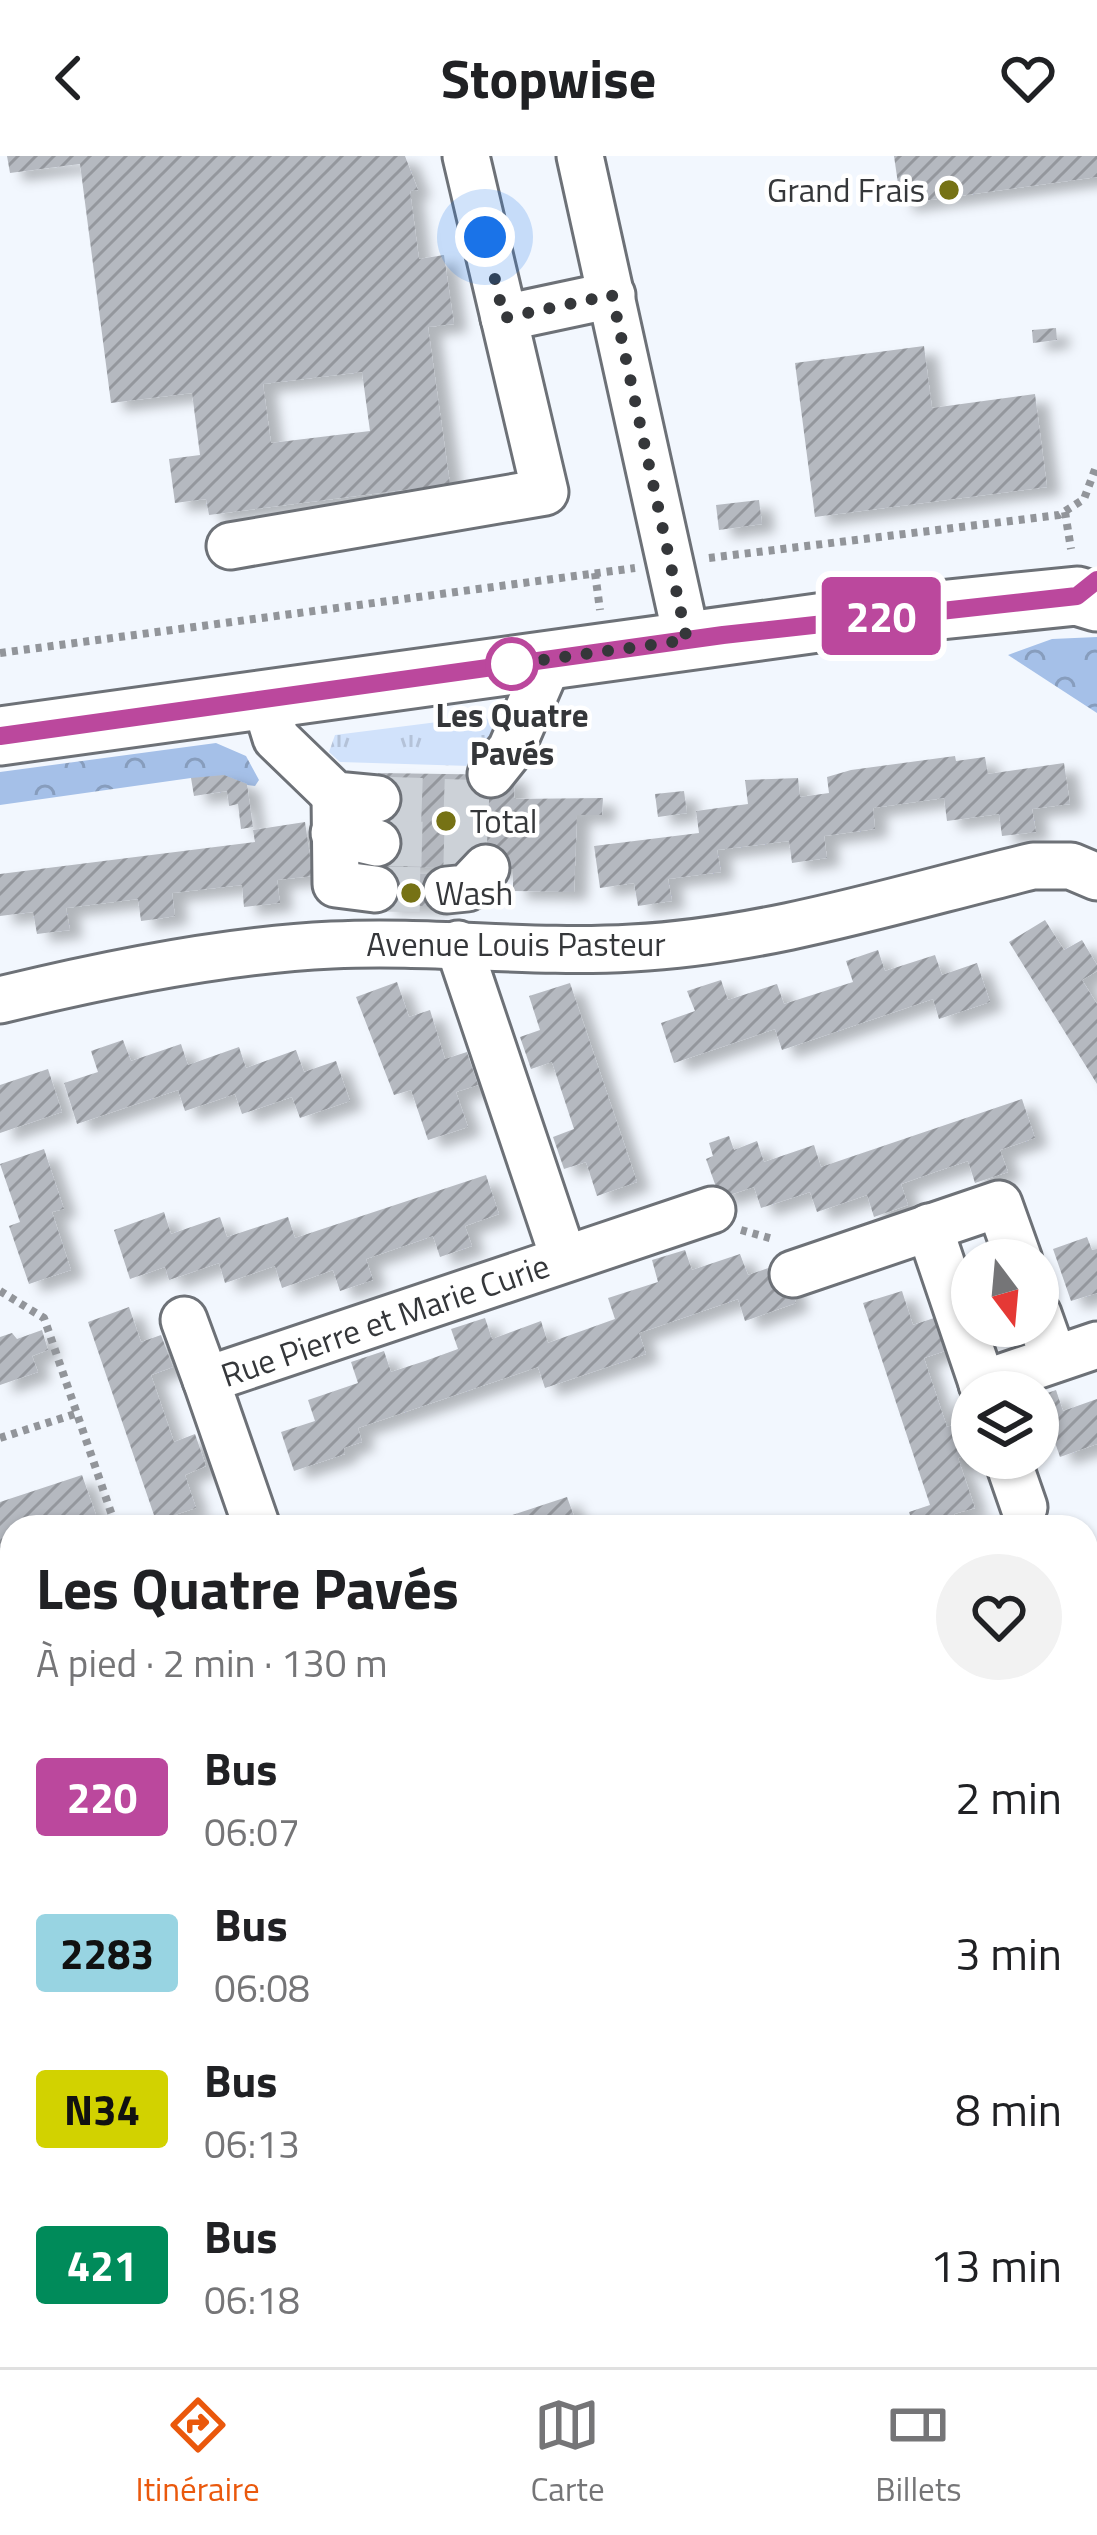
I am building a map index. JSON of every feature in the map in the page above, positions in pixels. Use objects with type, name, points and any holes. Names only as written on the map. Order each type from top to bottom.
[{"type":"main road","points":[[0,736],[1086,585]]},
{"type":"street","points":[[230,546],[545,492],[466,156]]},
{"type":"street","points":[[580,156],[687,640]]},
{"type":"street","points":[[504,318],[612,295]]},
{"type":"street","points":[[490,774],[511,748],[550,659]]},
{"type":"street","points":[[264,699],[276,738],[356,818],[336,884],[375,889]]},
{"type":"street","name":"Avenue Louis Pasteur","points":[[0,1000],[221,958],[329,945],[628,948],[696,943],[767,931],[1033,866],[1071,866],[1097,878]]},
{"type":"street","name":"Rue Pierre et Marie Curie","points":[[458,944],[563,1259]]},
{"type":"street","points":[[794,1274],[999,1204],[1012,1239]]},
{"type":"street","name":"Rue Pierre et Marie Curie","points":[[206,1380],[712,1210]]},
{"type":"street","points":[[928,1228],[977,1371]]},
{"type":"street","name":"Rue Pierre et Marie Curie","points":[[184,1320],[253,1515]]},
{"type":"street","points":[[1026,1371],[1097,1345]]},
{"type":"street","points":[[1049,1347],[1054,1360]]},
{"type":"street","points":[[1014,1479],[1024,1507]]},
{"type":"path","points":[[0,653],[1065,512],[1084,499],[1097,464]]},
{"type":"path","points":[[1065,512],[1086,585]]},
{"type":"path","points":[[595,573],[602,624]]},
{"type":"path","points":[[712,1210],[721,1225],[780,1241],[794,1274]]},
{"type":"path","points":[[0,1291],[44,1318],[112,1515]]},
{"type":"path","points":[[0,1438],[75,1414]]},
{"type":"green space","points":[[1097,637],[1097,713],[1008,655],[1052,639]]},
{"type":"green space","points":[[485,716],[497,730],[480,762],[470,766],[340,762],[329,752],[335,735]]},
{"type":"green space","points":[[216,743],[246,756],[259,780],[255,786],[191,778],[0,805],[0,772]]},
{"type":"building","points":[[7,156],[405,156],[418,190],[410,191],[419,259],[444,255],[454,324],[428,327],[450,484],[209,515],[206,499],[175,503],[169,459],[200,455],[192,393],[111,403],[80,164],[10,173]],"holes":[[[362,372],[370,431],[271,443],[263,384]]]},
{"type":"building","name":"Grand Frais","points":[[894,156],[1097,156],[1097,177],[901,204]]},
{"type":"building","points":[[1056,328],[1057,340],[1033,343],[1032,330]]},
{"type":"building","points":[[924,346],[932,408],[1035,394],[1047,487],[815,517],[795,363]]},
{"type":"building","points":[[759,500],[762,524],[719,530],[716,505]]},
{"type":"building","points":[[955,756],[956,761],[985,757],[988,774],[1064,763],[1070,804],[1032,809],[1036,832],[1002,836],[999,814],[947,821],[944,798],[873,808],[875,829],[824,836],[827,858],[792,863],[789,841],[717,850],[721,872],[668,879],[672,901],[638,906],[634,883],[600,888],[594,846],[699,833],[696,811],[748,804],[745,780],[798,778],[800,797],[829,793],[827,777],[851,770]]},
{"type":"building","name":"Total","points":[[378,773],[515,775],[514,799],[603,798],[602,815],[577,815],[574,892],[513,891],[513,869],[377,867]]},
{"type":"building","points":[[224,775],[247,784],[253,827],[241,829],[238,804],[229,806],[227,791],[194,796],[191,778]]},
{"type":"building","points":[[684,791],[687,813],[658,817],[655,794]]},
{"type":"building","points":[[305,822],[313,876],[277,880],[280,903],[244,907],[242,885],[172,893],[175,916],[157,919],[141,921],[138,899],[66,908],[70,930],[37,934],[33,912],[0,916],[0,874],[255,842],[253,830]]},
{"type":"building","name":"Wash","points":[[383,874],[439,874],[440,906],[382,906]]},
{"type":"building","points":[[1045,920],[1064,950],[1082,940],[1097,965],[1097,971],[1082,980],[1097,1004],[1097,1084],[1009,942]]},
{"type":"building","points":[[878,950],[885,971],[935,955],[942,975],[977,963],[990,1002],[939,1019],[933,999],[782,1050],[775,1029],[674,1063],[661,1023],[695,1011],[687,991],[721,980],[728,1000],[777,984],[784,1004],[853,982],[846,961]]},
{"type":"building","points":[[397,982],[409,1017],[430,1010],[445,1059],[467,1052],[478,1085],[456,1092],[468,1127],[428,1140],[411,1090],[394,1095],[356,997]]},
{"type":"building","points":[[570,983],[637,1182],[597,1196],[586,1162],[564,1169],[553,1137],[574,1129],[552,1062],[531,1069],[520,1037],[540,1030],[529,996]]},
{"type":"building","points":[[123,1040],[131,1061],[181,1044],[188,1065],[239,1047],[246,1068],[296,1050],[304,1072],[336,1061],[350,1101],[300,1118],[292,1097],[242,1114],[235,1094],[185,1111],[178,1090],[77,1124],[64,1083],[98,1072],[91,1051]]},
{"type":"building","points":[[48,1069],[62,1112],[0,1133],[0,1085]]},
{"type":"building","points":[[1022,1099],[1035,1138],[1000,1150],[1008,1172],[975,1183],[968,1161],[935,1172],[901,1184],[908,1205],[874,1217],[867,1195],[817,1212],[810,1192],[761,1208],[754,1187],[720,1198],[706,1159],[713,1156],[709,1143],[729,1136],[734,1150],[757,1141],[764,1162],[814,1145],[821,1167]]},
{"type":"building","points":[[44,1149],[64,1209],[52,1212],[71,1270],[29,1284],[9,1226],[20,1222],[0,1164]]},
{"type":"building","points":[[486,1175],[499,1214],[465,1226],[472,1246],[440,1257],[433,1236],[366,1259],[373,1280],[340,1291],[333,1270],[282,1288],[275,1266],[225,1283],[219,1263],[169,1280],[165,1267],[130,1279],[114,1230],[164,1212],[171,1234],[220,1217],[227,1237],[288,1217],[295,1238]]},
{"type":"building","points":[[1087,1237],[1092,1250],[1097,1249],[1097,1293],[1071,1301],[1059,1266],[1059,1247]]},
{"type":"building","points":[[685,1250],[692,1270],[740,1254],[748,1275],[783,1263],[796,1303],[745,1321],[738,1299],[639,1333],[646,1354],[545,1388],[538,1367],[358,1428],[362,1442],[344,1448],[345,1454],[294,1471],[281,1432],[315,1421],[308,1400],[358,1383],[351,1362],[384,1351],[391,1372],[425,1361],[458,1349],[451,1329],[485,1318],[492,1339],[541,1321],[548,1343],[615,1319],[608,1298],[658,1282],[652,1260]]},
{"type":"building","points":[[902,1291],[913,1325],[934,1318],[945,1351],[924,1358],[947,1427],[951,1426],[951,1479],[965,1479],[975,1508],[954,1515],[910,1515],[930,1505],[863,1303]]},
{"type":"building","points":[[129,1307],[141,1342],[161,1335],[173,1367],[151,1375],[174,1442],[195,1434],[206,1466],[185,1475],[196,1508],[154,1515],[88,1322]]},
{"type":"building","points":[[42,1330],[48,1350],[32,1356],[38,1372],[0,1385],[0,1337],[12,1333],[17,1339]]},
{"type":"building","points":[[1059,1399],[1063,1411],[1097,1399],[1097,1444],[1060,1457]]},
{"type":"building","points":[[82,1475],[96,1515],[0,1515],[0,1502]]},
{"type":"building","points":[[567,1497],[574,1515],[512,1515]]},
{"type":"tunnel","points":[[377,799],[489,803]]},
{"type":"tunnel","points":[[377,843],[487,846]]},
{"type":"tunnel","points":[[375,889],[447,890]]},
{"type":"bus line","name":"220","points":[[0,736],[723,635],[1077,596],[1097,580]]},
{"type":"place","name":"Grand Frais","points":[[949,190]]},
{"type":"place","name":"Les Quatre Pavés","points":[[512,664]]},
{"type":"place","name":"Total","points":[[446,821]]},
{"type":"place","name":"Wash","points":[[411,893]]},
{"type":"route","points":[[485,237],[504,318],[612,295],[687,640],[512,664]]}]
